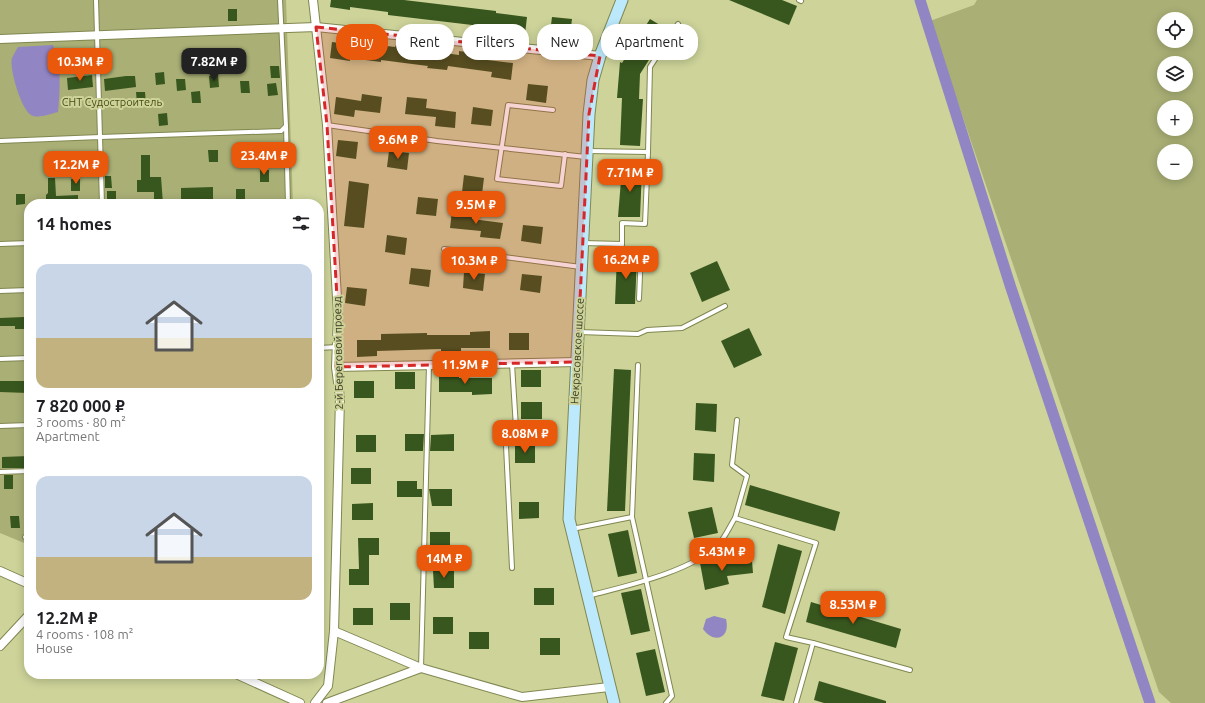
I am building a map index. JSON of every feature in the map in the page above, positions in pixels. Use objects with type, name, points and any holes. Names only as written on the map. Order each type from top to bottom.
[{"type":"main road","name":"Некрасовское шоссе","points":[[614,703],[569,519],[587,154],[593,80],[600,56],[622,0]]},
{"type":"street","name":"2-й Береговой проезд","points":[[313,0],[327,124],[338,316],[336,367],[340,398],[334,631],[328,686],[315,703]]},
{"type":"street","points":[[0,39],[316,27],[600,56]]},
{"type":"street","points":[[336,367],[577,362]]},
{"type":"street","points":[[0,571],[24,582]]},
{"type":"street","points":[[0,646],[24,620]]},
{"type":"street","points":[[334,631],[421,668],[522,697],[609,687]]},
{"type":"street","points":[[327,703],[421,668]]},
{"type":"street","points":[[247,679],[300,703]]},
{"type":"lane","points":[[96,0],[95,35],[102,199]]},
{"type":"lane","points":[[280,0],[288,199]]},
{"type":"lane","points":[[639,299],[641,251],[621,251],[622,223],[645,224],[650,67],[655,60]]},
{"type":"lane","points":[[553,110],[508,105],[497,179],[561,186],[565,154]]},
{"type":"lane","points":[[327,124],[436,141],[565,154],[648,152]]},
{"type":"lane","points":[[0,141],[281,131],[286,126]]},
{"type":"lane","points":[[0,244],[24,243]]},
{"type":"lane","points":[[583,243],[622,244]]},
{"type":"lane","points":[[444,249],[581,267]]},
{"type":"lane","points":[[0,292],[24,290]]},
{"type":"lane","points":[[578,332],[638,334],[646,330],[682,328],[725,306]]},
{"type":"lane","points":[[324,348],[337,347]]},
{"type":"lane","points":[[0,359],[24,358]]},
{"type":"lane","points":[[512,364],[516,428],[506,446],[512,568]]},
{"type":"lane","points":[[638,365],[632,518],[672,696],[666,703]]},
{"type":"lane","points":[[421,668],[429,366]]},
{"type":"lane","points":[[588,596],[646,581],[695,560],[719,544],[735,518],[747,476],[732,465],[737,420]]},
{"type":"lane","points":[[0,426],[24,425]]},
{"type":"lane","points":[[0,472],[24,471]]},
{"type":"lane","points":[[572,530],[632,518]]},
{"type":"lane","points":[[735,518],[816,543],[786,637],[910,670]]},
{"type":"lane","points":[[796,703],[813,643]]},
{"type":"highlighted area","points":[[316,27],[600,56],[589,114],[577,362],[336,367],[338,315],[327,125]]},
{"type":"green space","name":"СНТ Судостроитель","points":[[0,0],[286,0],[293,199],[24,199],[24,543],[0,533]]},
{"type":"green space","points":[[977,0],[1205,0],[1205,703],[1171,703],[1159,692],[930,21],[974,5]]},
{"type":"shaded area","points":[[53,45],[59,70],[60,87],[58,112],[44,116],[34,116],[27,111],[23,105],[14,79],[12,58],[18,47]]},
{"type":"shaded area","points":[[714,616],[726,619],[727,626],[724,635],[716,638],[707,634],[703,629],[706,619]]},
{"type":"building","points":[[331,0],[404,0],[496,11],[496,13],[527,17],[526,24],[464,24],[388,15],[388,12],[350,7],[350,10],[330,7]]},
{"type":"building","points":[[729,0],[782,0],[797,6],[789,25]]},
{"type":"building","points":[[228,9],[237,9],[237,21],[228,21]]},
{"type":"building","points":[[552,17],[572,19],[571,24],[551,24]]},
{"type":"building","points":[[650,19],[658,24],[647,24]]},
{"type":"building","points":[[332,42],[336,43],[336,59],[330,58]]},
{"type":"building","points":[[396,45],[396,60],[454,60],[454,54],[459,55],[459,51],[462,51],[462,60],[488,60],[513,63],[511,80],[491,77],[492,72],[448,66],[447,70],[427,68],[428,66],[381,60],[388,60],[388,46],[395,47]]},
{"type":"building","points":[[366,60],[381,60],[381,62]]},
{"type":"building","points":[[624,60],[649,60],[640,74],[639,99],[643,99],[640,146],[620,145],[622,98],[617,98],[620,62],[622,63]]},
{"type":"building","points":[[270,66],[279,66],[280,78],[271,78]]},
{"type":"building","points":[[164,72],[165,84],[156,85],[155,73]]},
{"type":"building","points":[[92,75],[93,87],[68,90],[67,78]]},
{"type":"building","points":[[218,75],[219,87],[210,88],[209,76]]},
{"type":"building","points":[[135,76],[136,87],[105,91],[104,79]]},
{"type":"building","points":[[176,79],[185,79],[186,90],[177,91]]},
{"type":"building","points":[[240,81],[249,81],[250,93],[241,93]]},
{"type":"building","points":[[276,83],[278,95],[268,96],[267,84]]},
{"type":"building","points":[[528,84],[548,86],[546,103],[526,100]]},
{"type":"building","points":[[200,91],[201,103],[192,103],[191,92]]},
{"type":"building","points":[[136,92],[145,92],[146,104],[137,104]]},
{"type":"building","points":[[362,94],[382,97],[380,113],[355,110],[354,117],[334,114],[336,97],[361,101]]},
{"type":"building","points":[[407,97],[427,99],[426,108],[456,112],[455,128],[435,126],[436,117],[405,114]]},
{"type":"building","points":[[473,107],[493,110],[491,126],[471,124]]},
{"type":"building","points":[[167,113],[168,125],[159,126],[158,114]]},
{"type":"building","points":[[338,140],[358,142],[356,159],[336,156]]},
{"type":"building","points":[[208,150],[218,150],[218,162],[209,162]]},
{"type":"building","points":[[389,151],[409,153],[407,170],[387,167]]},
{"type":"building","points":[[141,155],[150,155],[150,177],[161,177],[163,199],[154,199],[154,192],[137,192],[137,180],[141,180]]},
{"type":"building","points":[[622,168],[642,169],[640,217],[618,217]]},
{"type":"building","points":[[260,170],[269,170],[269,182],[260,182]]},
{"type":"building","points":[[464,175],[484,178],[482,194],[462,192]]},
{"type":"building","points":[[105,176],[111,176],[112,188],[105,188]]},
{"type":"building","points":[[48,178],[55,178],[56,196],[78,195],[78,199],[46,199],[46,195],[48,193]]},
{"type":"building","points":[[71,179],[80,179],[80,191],[71,191]]},
{"type":"building","points":[[349,181],[369,184],[364,228],[344,226]]},
{"type":"building","points":[[213,187],[213,199],[181,199],[181,188]]},
{"type":"building","points":[[236,189],[245,189],[245,199],[236,199]]},
{"type":"building","points":[[107,191],[116,191],[116,199],[107,199]]},
{"type":"building","points":[[16,194],[25,194],[24,204],[16,205]]},
{"type":"building","points":[[418,197],[438,199],[436,216],[416,214]]},
{"type":"building","points":[[452,211],[472,213],[472,219],[503,223],[500,239],[480,237],[481,231],[450,228]]},
{"type":"building","points":[[523,225],[543,227],[541,244],[521,241]]},
{"type":"building","points":[[387,235],[407,238],[405,255],[385,252]]},
{"type":"building","points":[[617,256],[637,257],[635,304],[615,304]]},
{"type":"building","points":[[717,261],[730,290],[702,302],[690,273]]},
{"type":"building","points":[[411,268],[431,270],[429,287],[409,284]]},
{"type":"building","points":[[464,272],[485,274],[483,291],[463,288]]},
{"type":"building","points":[[522,274],[542,276],[540,293],[520,290]]},
{"type":"building","points":[[347,287],[367,289],[365,306],[345,303]]},
{"type":"building","points":[[24,317],[24,329],[15,329],[15,326],[0,326],[0,318]]},
{"type":"building","points":[[749,328],[762,355],[734,368],[721,341]]},
{"type":"building","points":[[490,331],[490,348],[461,348],[461,351],[441,351],[441,349],[377,351],[377,356],[357,357],[357,340],[381,340],[381,334],[427,333],[427,335],[470,335],[470,332]]},
{"type":"building","points":[[509,333],[529,333],[529,350],[509,350]]},
{"type":"building","points":[[614,369],[631,370],[625,511],[607,511]]},
{"type":"building","points":[[521,370],[541,370],[541,387],[521,387]]},
{"type":"building","points":[[395,372],[415,372],[415,389],[395,389]]},
{"type":"building","points":[[439,375],[459,375],[459,378],[492,378],[492,394],[472,395],[472,392],[439,392]]},
{"type":"building","points":[[0,381],[24,381],[24,393],[0,392]]},
{"type":"building","points":[[354,381],[374,381],[374,398],[354,398]]},
{"type":"building","points":[[521,402],[542,402],[542,419],[521,419]]},
{"type":"building","points":[[696,403],[717,404],[716,432],[695,430]]},
{"type":"building","points":[[405,434],[424,434],[423,451],[405,451]]},
{"type":"building","points":[[454,434],[454,451],[430,451],[431,435]]},
{"type":"building","points":[[356,435],[376,435],[376,452],[356,452]]},
{"type":"building","points":[[515,446],[535,446],[535,463],[515,463]]},
{"type":"building","points":[[694,453],[715,454],[714,482],[693,480]]},
{"type":"building","points":[[24,456],[24,468],[2,468],[2,457]]},
{"type":"building","points":[[351,468],[371,468],[371,484],[351,484]]},
{"type":"building","points":[[4,475],[13,475],[13,489],[4,489]]},
{"type":"building","points":[[397,481],[417,481],[417,489],[422,489],[422,497],[397,497]]},
{"type":"building","points":[[750,485],[840,512],[835,531],[745,505]]},
{"type":"building","points":[[429,489],[452,489],[452,506],[432,506]]},
{"type":"building","points":[[519,502],[539,502],[539,518],[519,519]]},
{"type":"building","points":[[373,503],[373,520],[352,520],[352,504]]},
{"type":"building","points":[[712,507],[718,533],[694,538],[688,512]]},
{"type":"building","points":[[10,516],[19,516],[20,528],[11,528]]},
{"type":"building","points":[[628,530],[637,573],[618,577],[608,534]]},
{"type":"building","points":[[430,532],[450,532],[450,549],[430,549]]},
{"type":"building","points":[[358,538],[379,538],[379,555],[369,555],[369,585],[349,585],[349,569],[359,569]]},
{"type":"building","points":[[778,544],[802,551],[785,614],[762,607]]},
{"type":"building","points":[[723,558],[725,564],[752,561],[753,573],[727,576],[729,584],[705,590],[700,563]]},
{"type":"building","points":[[433,571],[454,571],[454,588],[434,588]]},
{"type":"building","points":[[534,588],[554,588],[554,605],[534,605]]},
{"type":"building","points":[[641,589],[650,631],[631,635],[621,593]]},
{"type":"building","points":[[811,602],[901,629],[896,648],[806,622]]},
{"type":"building","points":[[390,603],[410,603],[410,620],[390,620]]},
{"type":"building","points":[[353,608],[373,608],[373,625],[353,625]]},
{"type":"building","points":[[433,617],[453,617],[453,634],[433,634]]},
{"type":"building","points":[[469,632],[489,632],[489,649],[469,649]]},
{"type":"building","points":[[540,638],[560,638],[560,655],[540,655]]},
{"type":"building","points":[[775,642],[798,648],[784,701],[761,696]]},
{"type":"building","points":[[655,649],[665,692],[646,696],[636,653]]},
{"type":"building","points":[[819,681],[886,701],[886,703],[824,703],[814,700]]},
{"type":"waterway","points":[[920,0],[1010,285],[1150,703]]}]
